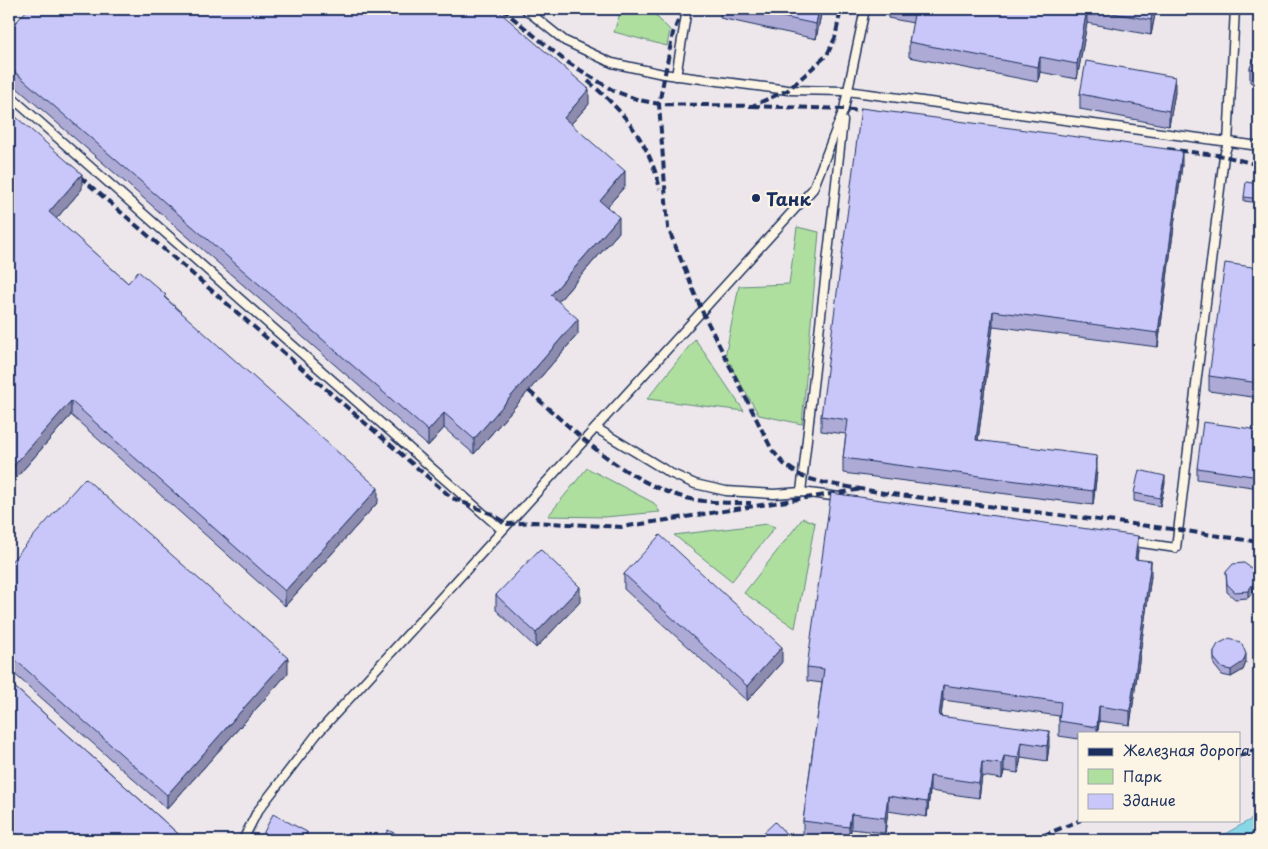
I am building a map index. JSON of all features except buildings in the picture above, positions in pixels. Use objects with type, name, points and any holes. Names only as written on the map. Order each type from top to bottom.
[{"type":"lane","points":[[525,9],[565,41],[612,63],[676,76],[788,90],[847,91],[1259,146]]},
{"type":"lane","points":[[676,76],[687,9]]},
{"type":"lane","points":[[801,492],[844,109],[865,9]]},
{"type":"lane","points":[[1118,539],[1176,548],[1224,156],[1228,143],[1235,9]]},
{"type":"lane","points":[[9,95],[502,530]]},
{"type":"lane","points":[[243,840],[257,812],[317,734],[813,189],[844,109]]},
{"type":"lane","points":[[596,428],[670,473],[695,484],[726,491],[774,494],[801,492],[846,498]]},
{"type":"shaded area","points":[[9,9],[1259,9],[1259,815],[1214,840],[9,840]]},
{"type":"green space","points":[[621,10],[652,12],[670,30],[667,46],[614,32]]},
{"type":"green space","points":[[797,227],[819,232],[802,424],[759,415],[725,357],[739,286],[789,284]]},
{"type":"green space","points":[[695,339],[744,411],[647,399]]},
{"type":"green space","points":[[587,468],[654,503],[660,512],[605,517],[548,516]]},
{"type":"green space","points":[[803,518],[815,523],[795,628],[744,593]]},
{"type":"green space","points":[[767,524],[775,527],[732,581],[674,535]]},
{"type":"water","points":[[1259,815],[1259,840],[1214,840]]},
{"type":"railway","points":[[502,9],[564,60],[614,91],[639,100],[659,104],[752,106],[788,90],[827,55],[835,38],[841,9]]},
{"type":"railway","points":[[683,9],[673,33],[659,104],[668,228],[702,311],[772,450],[784,464],[803,477],[825,483],[884,493],[1179,530],[1259,542]]},
{"type":"railway","points":[[588,81],[624,116],[642,142],[649,156],[660,189]]},
{"type":"railway","points":[[752,106],[844,109],[875,113]]},
{"type":"railway","points":[[1167,149],[1224,156],[1259,165]]},
{"type":"railway","points":[[71,169],[452,498],[492,514],[508,524],[533,522],[622,527],[863,489]]},
{"type":"railway","points":[[529,391],[602,454],[642,480],[663,490],[694,500],[751,503]]},
{"type":"railway","points":[[1240,756],[1259,748]]},
{"type":"railway","points":[[1032,840],[1078,821]]},
{"type":"place","name":"Танк","points":[[756,198]]}]
